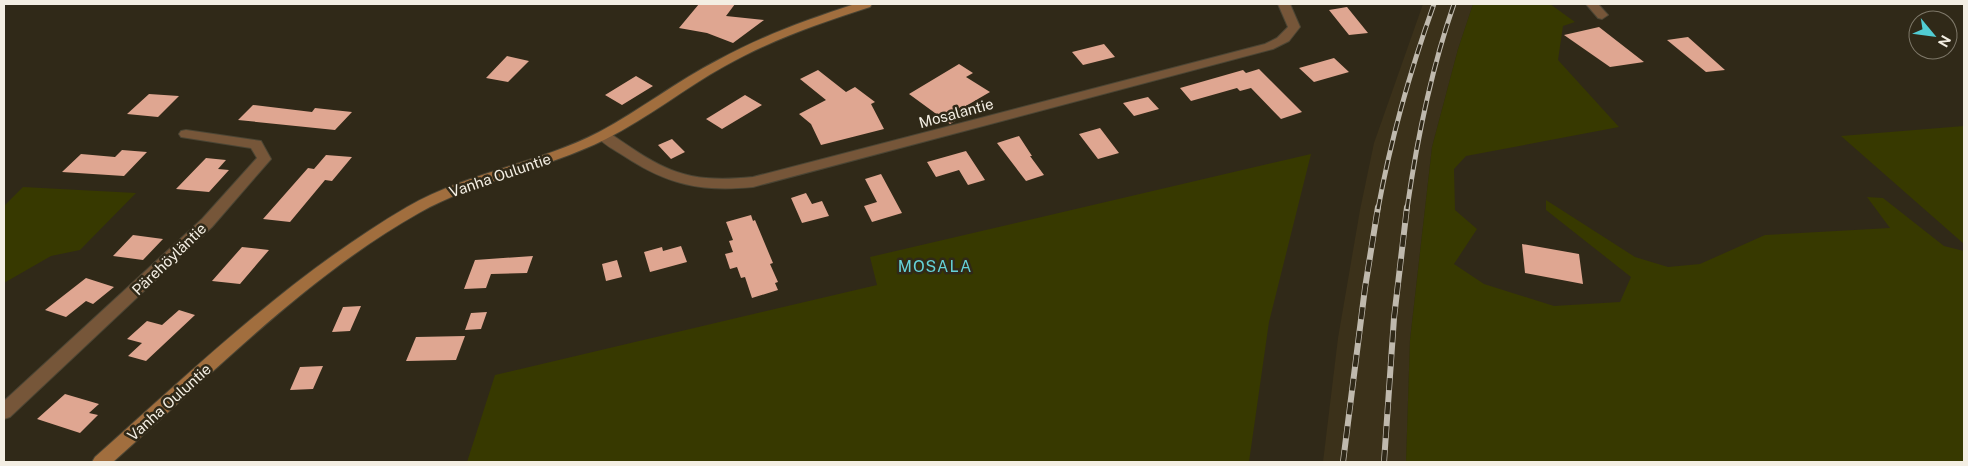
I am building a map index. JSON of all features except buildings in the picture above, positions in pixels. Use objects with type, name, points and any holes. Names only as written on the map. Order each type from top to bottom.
[{"type":"street","name":"Vanha Ouluntie","points":[[101,462],[279,304],[351,251],[412,211],[452,190],[554,157],[603,136],[721,63],[788,30],[866,4]]},
{"type":"street","name":"Mosalantie","points":[[603,136],[648,167],[690,182],[723,186],[753,182],[1279,43],[1288,37],[1294,27],[1284,4]]},
{"type":"street","points":[[1592,4],[1602,15]]},
{"type":"street","name":"Pärehöyläntie","points":[[4,412],[207,223],[264,159],[256,144],[186,134]]},
{"type":"shaded area","points":[[1423,4],[1473,4],[1458,49],[1432,147],[1410,340],[1406,462],[1323,462],[1338,338],[1360,210],[1374,143]]},
{"type":"shaded area","points":[[1473,4],[1550,4],[1575,22],[1563,26],[1558,60],[1619,127],[1466,156],[1454,169],[1455,210],[1477,229],[1454,264],[1484,284],[1554,306],[1620,302],[1631,277],[1546,210],[1546,200],[1635,257],[1668,267],[1700,264],[1765,235],[1890,228],[1867,197],[1883,198],[1944,246],[1964,251],[1964,462],[1406,462],[1410,340],[1432,147],[1458,49]]},
{"type":"shaded area","points":[[1964,126],[1964,244],[1841,136]]},
{"type":"shaded area","points":[[1311,154],[1269,322],[1249,462],[467,462],[495,375],[877,285],[870,257]]},
{"type":"shaded area","points":[[23,187],[136,193],[80,250],[51,256],[4,283],[4,206]]},
{"type":"railway","points":[[1378,209],[1402,105],[1434,4]]},
{"type":"railway","points":[[1407,209],[1426,105],[1438,54],[1454,4]]},
{"type":"railway","points":[[1343,462],[1365,288],[1378,207]]},
{"type":"railway","points":[[1384,462],[1394,318],[1407,207]]},
{"type":"district","name":"MOSALA","points":[[935,266]]}]
